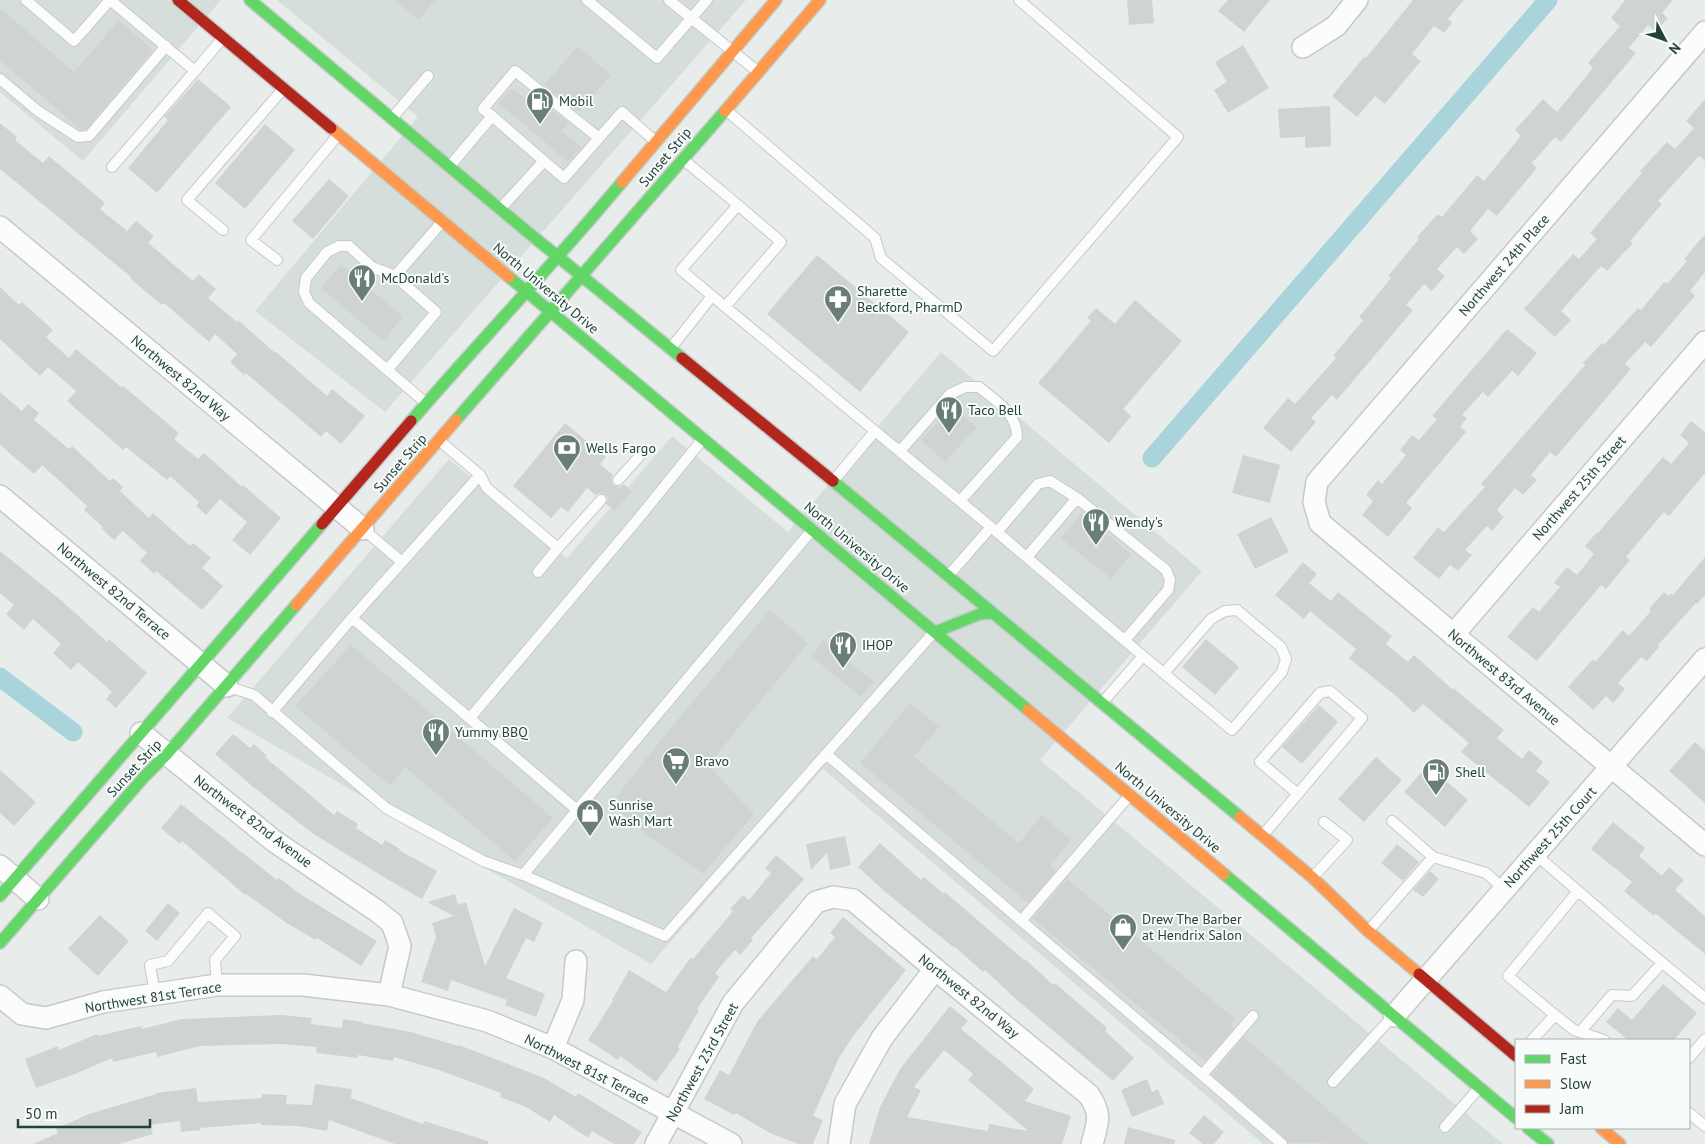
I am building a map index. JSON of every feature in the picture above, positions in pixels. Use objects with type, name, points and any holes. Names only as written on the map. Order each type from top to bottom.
[{"type":"main road","name":"North University Drive","points":[[178,0],[1515,1117]]},
{"type":"main road","points":[[250,0],[500,209],[833,481],[1313,878],[1368,931],[1426,978],[1515,1055]]},
{"type":"main road","name":"Sunset Strip","points":[[0,896],[8,873],[141,733],[336,507],[657,142],[776,0]]},
{"type":"main road","name":"Sunset Strip","points":[[0,943],[363,530],[820,0]]},
{"type":"main road","points":[[935,632],[980,614],[993,613]]},
{"type":"main road","points":[[1529,1129],[1548,1144]]},
{"type":"main road","points":[[1602,1129],[1620,1144]]},
{"type":"street","points":[[1303,47],[1336,26],[1358,0]]},
{"type":"street","name":"Northwest 24th Place","points":[[1314,502],[1317,482],[1705,32]]},
{"type":"street","name":"Northwest 82nd Way","points":[[0,227],[363,530]]},
{"type":"street","name":"Northwest 25th Street","points":[[1453,635],[1705,342]]},
{"type":"street","name":"Northwest 82nd Terrace","points":[[0,496],[227,686]]},
{"type":"street","name":"Northwest 83rd Avenue","points":[[1314,502],[1320,523],[1705,845]]},
{"type":"street","name":"Northwest 25th Court","points":[[1394,1016],[1705,659]]},
{"type":"street","name":"Northwest 82nd Avenue","points":[[141,733],[274,841],[392,923],[400,946],[389,995]]},
{"type":"street","points":[[8,873],[38,899]]},
{"type":"street","name":"Northwest 82nd Way","points":[[833,897],[853,900],[1089,1095],[1097,1108],[1098,1121],[1092,1144]]},
{"type":"street","name":"Northwest 23rd Street","points":[[656,1144],[733,1003],[816,902],[833,897]]},
{"type":"street","points":[[552,1048],[573,1000],[576,961]]},
{"type":"street","points":[[839,1144],[845,1104],[882,1038],[935,969]]},
{"type":"street","name":"Northwest 81st Terrace","points":[[0,996],[22,1014],[46,1018],[103,1002],[217,985],[303,985],[389,995],[486,1021],[552,1048],[731,1144]]},
{"type":"lane","points":[[26,0],[74,41],[115,1],[195,71]]},
{"type":"lane","points":[[586,0],[657,58],[708,0]]},
{"type":"lane","points":[[668,0],[758,72]]},
{"type":"lane","points":[[726,109],[875,238],[881,258],[993,351],[1178,137],[1019,0]]},
{"type":"lane","points":[[112,167],[223,38]]},
{"type":"lane","points":[[0,79],[38,111],[78,137],[89,136],[166,46]]},
{"type":"lane","points":[[599,138],[515,71],[483,109],[564,178],[622,112],[657,142]]},
{"type":"lane","points":[[392,118],[428,76]]},
{"type":"lane","points":[[223,230],[187,200],[283,88]]},
{"type":"lane","points":[[450,167],[492,116]]},
{"type":"lane","points":[[277,260],[252,240],[339,134]]},
{"type":"lane","points":[[683,159],[781,242],[726,307]]},
{"type":"lane","points":[[500,209],[544,160]]},
{"type":"lane","points":[[738,205],[681,270],[994,529],[1143,656],[1232,730],[1282,672],[1286,659],[1281,647],[1237,610],[1225,611],[1211,619],[1164,673]]},
{"type":"lane","points":[[395,276],[442,221]]},
{"type":"lane","points":[[388,369],[436,312],[395,276],[372,267],[349,246],[339,246],[327,252],[306,278],[304,292],[309,303],[388,369],[426,404]]},
{"type":"lane","points":[[670,349],[712,296]]},
{"type":"lane","points":[[900,451],[950,394],[965,387],[979,387],[1010,414],[1017,427],[1017,437],[960,501]]},
{"type":"lane","points":[[833,481],[875,431]]},
{"type":"lane","points":[[470,718],[703,439]]},
{"type":"lane","points":[[439,441],[480,474],[487,488],[558,548]]},
{"type":"lane","points":[[618,480],[638,457]]},
{"type":"lane","points":[[272,712],[352,618],[480,474]]},
{"type":"lane","points":[[948,576],[1038,484],[1050,481],[1077,498],[1166,570],[1170,580],[1168,590],[1125,640]]},
{"type":"lane","points":[[1027,557],[1077,498]]},
{"type":"lane","points":[[538,572],[601,500]]},
{"type":"lane","points":[[363,530],[402,562]]},
{"type":"lane","points":[[523,875],[813,530]]},
{"type":"lane","points":[[352,618],[577,810]]},
{"type":"lane","points":[[227,686],[254,695],[386,808],[483,861],[523,875],[665,936],[935,632]]},
{"type":"lane","points":[[1102,704],[1143,656]]},
{"type":"lane","points":[[1262,836],[1298,794],[1362,718],[1330,691],[1320,693],[1260,762],[1298,794]]},
{"type":"lane","points":[[826,754],[1282,1144]]},
{"type":"lane","points":[[1022,921],[1130,795]]},
{"type":"lane","points":[[1392,821],[1433,857],[1486,872],[1504,889]]},
{"type":"lane","points":[[1313,878],[1347,840],[1324,822]]},
{"type":"lane","points":[[1535,854],[1636,942],[1705,998]]},
{"type":"lane","points":[[1368,931],[1433,857]]},
{"type":"lane","points":[[1578,891],[1508,976],[1574,1030],[1601,1039]]},
{"type":"lane","points":[[155,994],[150,965],[168,961],[208,913],[235,936],[214,960],[217,985]]},
{"type":"lane","points":[[1580,1032],[1612,995],[1632,996],[1662,963]]},
{"type":"lane","points":[[1202,1075],[1253,1016]]},
{"type":"lane","points":[[1333,1082],[1394,1016]]},
{"type":"lane","points":[[1533,1039],[1555,1016]]},
{"type":"lane","points":[[1690,1057],[1705,1038]]},
{"type":"lane","points":[[1445,1127],[1480,1087]]},
{"type":"lane","points":[[1690,1113],[1705,1126]]},
{"type":"shaded area","points":[[0,0],[221,0],[83,161],[0,92]]},
{"type":"shaded area","points":[[277,0],[746,0],[385,412],[255,311],[418,117]]},
{"type":"shaded area","points":[[941,352],[1202,571],[1040,760],[1503,1144],[1263,1144],[823,769],[651,964],[227,718],[449,459],[567,558],[672,436],[788,532]]},
{"type":"building","points":[[395,0],[435,0],[419,20]]},
{"type":"building","points":[[1127,0],[1152,0],[1154,23],[1129,25]]},
{"type":"building","points":[[1228,0],[1270,0],[1244,32],[1218,11]]},
{"type":"building","points":[[1413,0],[1464,0],[1448,19],[1452,23],[1444,33],[1434,26],[1412,54],[1421,61],[1385,104],[1375,96],[1357,117],[1332,96]]},
{"type":"building","points":[[1625,0],[1673,0],[1662,13],[1668,18],[1656,32],[1648,25],[1629,48],[1636,53],[1561,142],[1555,137],[1532,163],[1537,168],[1497,216],[1488,209],[1470,231],[1478,239],[1464,254],[1457,247],[1437,269],[1445,276],[1432,291],[1424,284],[1406,305],[1413,310],[1337,400],[1332,395],[1311,418],[1316,422],[1291,452],[1263,428],[1288,398],[1295,404],[1336,358],[1333,356],[1363,320],[1359,317],[1391,278],[1388,276],[1419,239],[1417,237],[1438,214],[1442,217],[1477,175],[1484,181],[1521,136],[1515,130],[1543,99],[1557,112],[1593,68],[1588,63],[1620,26],[1611,18]]},
{"type":"building","points":[[0,8],[74,72],[119,20],[153,50],[86,129],[81,130],[0,60]]},
{"type":"building","points":[[1243,45],[1269,88],[1228,113],[1214,90],[1227,82],[1215,62]]},
{"type":"building","points":[[578,46],[611,75],[578,112],[544,85]]},
{"type":"building","points":[[198,79],[231,107],[157,193],[128,168],[168,120],[164,117]]},
{"type":"building","name":"Mobil","points":[[512,88],[529,102],[535,96],[569,123],[562,131],[581,147],[568,162],[499,103]]},
{"type":"building","points":[[1705,99],[1705,161],[1699,156],[1658,201],[1662,204],[1630,241],[1633,243],[1607,271],[1601,266],[1561,311],[1571,320],[1555,337],[1524,309],[1573,254],[1579,259],[1597,239],[1590,233],[1642,173],[1640,171],[1667,142],[1675,149],[1694,128],[1686,121]]},
{"type":"building","points":[[1330,106],[1331,146],[1305,148],[1305,137],[1280,138],[1278,109]]},
{"type":"building","points":[[0,123],[17,137],[15,140],[43,163],[49,156],[105,203],[100,209],[127,231],[136,221],[154,236],[148,243],[193,281],[199,274],[216,289],[208,298],[237,322],[238,320],[327,396],[332,389],[365,416],[341,444],[326,431],[321,437],[246,373],[244,375],[230,362],[237,354],[215,334],[209,342],[164,303],[162,305],[145,291],[131,277],[0,169]]},
{"type":"building","points":[[265,124],[295,150],[245,209],[215,183]]},
{"type":"building","points":[[329,179],[349,196],[313,239],[292,221]]},
{"type":"building","points":[[1705,234],[1705,272],[1690,291],[1695,296],[1651,347],[1645,342],[1625,364],[1631,369],[1556,457],[1550,452],[1531,475],[1537,480],[1523,495],[1515,488],[1497,510],[1504,517],[1492,531],[1487,526],[1465,550],[1472,555],[1458,571],[1450,565],[1439,579],[1413,558],[1438,527],[1444,532],[1485,487],[1481,484],[1585,365],[1583,363],[1602,343],[1604,345],[1638,308],[1641,310],[1664,282],[1667,284],[1687,261],[1684,259]]},
{"type":"building","name":"Sharette Beckford, PharmD","points":[[817,255],[909,332],[860,392],[767,314]]},
{"type":"building","name":"McDonald's","points":[[341,264],[403,317],[383,341],[321,288]]},
{"type":"building","points":[[0,287],[19,305],[22,302],[53,330],[46,337],[69,358],[76,349],[179,433],[174,439],[198,459],[204,453],[281,518],[250,555],[232,540],[247,522],[220,499],[206,515],[196,506],[199,502],[170,476],[167,480],[126,447],[123,450],[67,401],[76,391],[48,367],[40,376],[0,339]]},
{"type":"building","points":[[1135,300],[1182,341],[1123,409],[1131,416],[1109,443],[1038,383],[1091,321],[1087,318],[1096,308],[1115,324]]},
{"type":"building","points":[[1507,329],[1537,353],[1518,376],[1512,371],[1488,397],[1483,392],[1462,415],[1467,418],[1460,427],[1466,432],[1406,503],[1412,508],[1388,537],[1362,515],[1373,501],[1366,495],[1378,480],[1382,484],[1406,455],[1400,450],[1412,435],[1419,440],[1437,419],[1432,416]]},
{"type":"building","points":[[0,392],[22,411],[28,404],[39,413],[34,420],[69,449],[72,446],[110,481],[113,478],[123,487],[120,491],[149,518],[153,513],[190,546],[193,543],[211,558],[202,568],[223,586],[202,610],[156,571],[154,574],[140,561],[147,553],[123,531],[114,540],[84,510],[87,506],[42,465],[34,474],[0,445]]},
{"type":"building","name":"Taco Bell","points":[[952,406],[977,427],[945,462],[921,440]]},
{"type":"building","points":[[1691,421],[1705,432],[1705,473],[1669,516],[1664,512],[1626,557],[1630,560],[1606,589],[1601,585],[1537,661],[1507,637],[1533,607],[1539,612],[1560,587],[1554,583],[1567,567],[1577,575],[1594,554],[1585,546],[1663,457],[1671,464],[1689,443],[1680,435]]},
{"type":"building","name":"Wells Fargo","points":[[565,423],[606,457],[600,464],[613,475],[611,479],[613,485],[620,487],[624,484],[632,491],[615,511],[606,504],[608,498],[605,495],[599,493],[596,495],[587,488],[568,512],[561,507],[551,518],[513,486]]},
{"type":"building","points":[[1243,455],[1280,465],[1270,503],[1232,493]]},
{"type":"building","name":"Wendy's","points":[[1081,513],[1131,554],[1111,579],[1061,538]]},
{"type":"building","points":[[1271,517],[1289,552],[1255,569],[1237,534]]},
{"type":"building","points":[[0,551],[62,601],[107,642],[109,639],[147,673],[116,708],[106,699],[112,692],[78,662],[71,670],[53,653],[61,644],[33,619],[24,630],[6,614],[14,605],[0,593]]},
{"type":"building","points":[[1705,557],[1705,595],[1658,645],[1659,647],[1647,661],[1641,657],[1618,683],[1625,689],[1613,703],[1606,696],[1593,710],[1568,687],[1593,659],[1595,662],[1623,630],[1629,636],[1651,611],[1649,609],[1664,592],[1669,596],[1671,593],[1673,595]]},
{"type":"building","points":[[1303,562],[1317,574],[1309,583],[1331,601],[1338,592],[1392,636],[1386,644],[1408,662],[1414,655],[1452,689],[1504,730],[1497,738],[1522,759],[1529,750],[1543,762],[1536,771],[1550,782],[1529,807],[1461,752],[1469,743],[1423,704],[1414,713],[1349,658],[1356,649],[1310,611],[1304,619],[1275,595]]},
{"type":"building","points":[[770,610],[808,643],[708,765],[754,814],[703,874],[645,834],[629,819],[609,806],[668,731]]},
{"type":"building","points":[[1206,639],[1239,667],[1215,695],[1182,667]]},
{"type":"building","name":"IHOP","points":[[824,640],[874,682],[861,697],[811,656]]},
{"type":"building","points":[[351,645],[553,818],[515,861],[405,767],[390,786],[295,706]]},
{"type":"building","points":[[910,703],[939,727],[914,757],[1019,843],[1042,815],[1071,840],[1050,865],[1056,870],[1028,903],[860,763]]},
{"type":"building","points":[[1319,705],[1338,722],[1302,764],[1282,747]]},
{"type":"building","points":[[233,734],[250,748],[254,744],[267,756],[265,757],[334,815],[337,811],[358,824],[356,828],[382,845],[385,840],[437,871],[422,899],[312,833],[215,754]]},
{"type":"building","points":[[1695,742],[1705,751],[1705,803],[1669,771]]},
{"type":"building","points":[[1376,757],[1402,780],[1364,822],[1338,799]]},
{"type":"building","name":"Shell","points":[[1428,765],[1468,800],[1445,827],[1404,792]]},
{"type":"building","points":[[0,770],[36,802],[14,826],[0,813]]},
{"type":"building","points":[[181,804],[277,880],[279,878],[300,894],[377,941],[361,966],[317,938],[316,940],[288,924],[245,895],[182,841],[180,844],[161,828]]},
{"type":"building","points":[[1613,822],[1645,848],[1639,856],[1662,876],[1669,867],[1684,880],[1675,890],[1705,916],[1705,954],[1655,913],[1654,916],[1624,891],[1632,882],[1591,849]]},
{"type":"building","points":[[845,836],[851,865],[830,870],[827,853],[811,870],[806,844]]},
{"type":"building","points":[[880,843],[921,880],[924,877],[944,894],[945,892],[1053,985],[1055,983],[1107,1028],[1105,1031],[1134,1058],[1113,1081],[1018,1001],[985,970],[983,972],[954,946],[884,891],[858,867]]},
{"type":"building","points":[[1397,844],[1419,862],[1403,881],[1381,863]]},
{"type":"building","points":[[776,855],[804,879],[751,938],[753,940],[740,955],[735,950],[715,973],[719,977],[697,1009],[699,1010],[678,1047],[680,1049],[656,1082],[620,1056],[618,1060],[588,1040],[613,1001],[629,970],[666,992],[691,957],[693,959],[733,911],[730,909],[743,895],[749,900],[771,873],[765,868]]},
{"type":"building","points":[[1430,871],[1439,879],[1423,897],[1413,890]]},
{"type":"building","points":[[1067,879],[1235,1019],[1230,1025],[1234,1028],[1205,1061],[1033,919]]},
{"type":"building","points":[[455,894],[458,905],[466,902],[485,966],[514,908],[543,923],[534,942],[526,938],[506,978],[545,994],[536,1017],[505,1005],[507,1000],[451,980],[448,991],[421,982],[436,937],[432,923],[454,916],[427,902]]},
{"type":"building","points":[[168,903],[180,913],[157,941],[145,931]]},
{"type":"building","points":[[100,915],[129,941],[98,976],[68,949]]},
{"type":"building","points":[[843,917],[906,970],[853,1036],[839,1058],[813,1116],[823,1120],[813,1144],[798,1144],[770,1133],[736,1113],[734,1115],[704,1099],[720,1070],[729,1075],[757,1022],[813,956],[817,959],[835,937],[830,933]]},
{"type":"building","points":[[1663,984],[1697,1013],[1675,1039],[1627,1039],[1606,1022],[1618,1008],[1632,1020]]},
{"type":"building","points":[[950,1006],[968,1021],[961,1029],[1034,1089],[1025,1101],[1071,1116],[1062,1144],[869,1144],[880,1107],[900,1069]],"holes":[[[944,1050],[973,1074],[968,1080],[1028,1131],[989,1124],[988,1131],[907,1117],[921,1090],[914,1087]]]},
{"type":"building","points":[[281,1015],[312,1018],[311,1024],[342,1028],[343,1019],[362,1022],[411,1032],[459,1045],[544,1078],[576,1097],[578,1093],[642,1132],[634,1144],[614,1144],[592,1131],[588,1138],[554,1115],[550,1122],[526,1107],[500,1097],[501,1093],[439,1070],[394,1057],[393,1061],[358,1055],[358,1058],[316,1053],[317,1047],[281,1044],[200,1046],[157,1057],[156,1052],[113,1062],[112,1058],[36,1088],[25,1059],[58,1046],[59,1050],[97,1034],[98,1036],[141,1026],[142,1029],[182,1019]]},
{"type":"building","points":[[1244,1037],[1368,1144],[1289,1143],[1212,1075]]},
{"type":"building","points":[[1147,1079],[1152,1092],[1158,1089],[1164,1104],[1132,1117],[1121,1090]]},
{"type":"building","points":[[315,1084],[352,1089],[351,1098],[423,1124],[424,1121],[488,1141],[488,1144],[395,1144],[329,1120],[327,1131],[298,1126],[261,1125],[261,1123],[200,1128],[201,1130],[181,1132],[180,1121],[150,1125],[153,1134],[119,1144],[33,1144],[58,1133],[56,1129],[89,1114],[156,1093],[196,1088],[198,1102],[262,1098],[262,1094],[287,1095],[286,1104],[312,1105]]},
{"type":"building","points":[[1204,1115],[1224,1132],[1214,1144],[1203,1144],[1189,1133]]},
{"type":"building","points":[[1128,1127],[1175,1140],[1175,1144],[1124,1144]]},
{"type":"waterway","points":[[1152,458],[1548,0]]},
{"type":"waterway","points":[[0,677],[73,732]]},
{"type":"traffic: fast","points":[[250,0],[682,358]]},
{"type":"traffic: fast","points":[[456,420],[725,111]]},
{"type":"traffic: fast","points":[[411,421],[622,182]]},
{"type":"traffic: fast","points":[[509,277],[1028,710]]},
{"type":"traffic: fast","points":[[833,481],[1240,817]]},
{"type":"traffic: fast","points":[[0,896],[322,524]]},
{"type":"traffic: fast","points":[[0,943],[296,605]]},
{"type":"traffic: fast","points":[[935,632],[980,614],[993,613]]},
{"type":"traffic: fast","points":[[1224,874],[1515,1117]]},
{"type":"traffic: fast","points":[[1529,1129],[1548,1144]]},
{"type":"traffic: slow","points":[[622,182],[776,0]]},
{"type":"traffic: slow","points":[[725,111],[820,0]]},
{"type":"traffic: slow","points":[[331,128],[509,277]]},
{"type":"traffic: slow","points":[[296,605],[456,420]]},
{"type":"traffic: slow","points":[[1028,710],[1224,874]]},
{"type":"traffic: slow","points":[[1240,817],[1313,878],[1368,931],[1419,974]]},
{"type":"traffic: slow","points":[[1602,1129],[1620,1144]]},
{"type":"traffic: jam","points":[[178,0],[331,128]]},
{"type":"traffic: jam","points":[[682,358],[833,481]]},
{"type":"traffic: jam","points":[[322,524],[411,421]]},
{"type":"traffic: jam","points":[[1419,974],[1515,1055]]},
{"type":"place","name":"Mobil","points":[[540,125]]},
{"type":"place","name":"McDonald's","points":[[362,302]]},
{"type":"place","name":"Sharette Beckford, PharmD","points":[[838,323]]},
{"type":"place","name":"Taco Bell","points":[[949,434]]},
{"type":"place","name":"Wells Fargo","points":[[567,472]]},
{"type":"place","name":"Wendy's","points":[[1096,546]]},
{"type":"place","name":"IHOP","points":[[843,669]]},
{"type":"place","name":"Yummy BBQ","points":[[436,756]]},
{"type":"place","name":"Bravo","points":[[676,785]]},
{"type":"place","name":"Shell","points":[[1436,796]]},
{"type":"place","name":"Sunrise Wash Mart","points":[[590,837]]},
{"type":"place","name":"Drew The Barber at Hendrix Salon","points":[[1123,951]]}]
